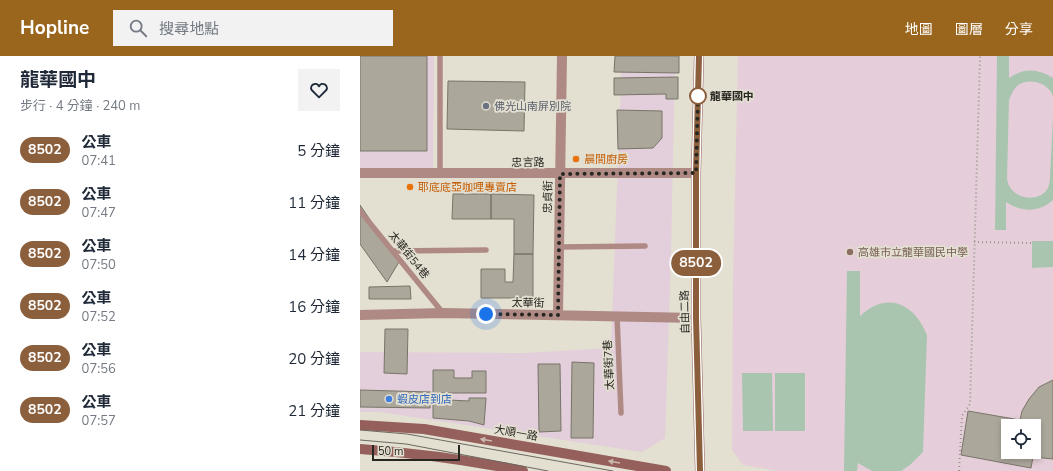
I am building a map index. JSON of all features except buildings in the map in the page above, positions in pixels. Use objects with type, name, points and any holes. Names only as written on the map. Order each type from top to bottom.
[{"type":"street","name":"忠貞街","points":[[558,315],[562,56]]},
{"type":"street","name":"自由二路","points":[[699,56],[696,173],[696,318],[700,471]]},
{"type":"street","name":"忠言路","points":[[360,173],[696,173]]},
{"type":"street","name":"太華街","points":[[360,315],[443,313],[696,318]]},
{"type":"street","name":"大順一路","points":[[360,425],[424,429],[666,471]]},
{"type":"street","points":[[360,449],[487,463],[523,471]]},
{"type":"lane","points":[[440,56],[440,174]]},
{"type":"lane","name":"太華街54巷","points":[[360,210],[443,313]]},
{"type":"lane","points":[[559,247],[645,246]]},
{"type":"lane","points":[[394,252],[486,250]]},
{"type":"lane","name":"太華街7巷","points":[[617,316],[622,413]]},
{"type":"path","points":[[959,471],[962,416],[970,404],[980,56]]},
{"type":"path","points":[[974,242],[1032,243]]},
{"type":"shaded area","points":[[360,56],[434,56],[433,169],[360,168]]},
{"type":"shaded area","points":[[622,56],[675,56],[665,438],[642,452],[380,412],[360,412],[360,352],[526,353],[611,348]]},
{"type":"shaded area","name":"高雄市立龍華國民中學","points":[[738,56],[1053,56],[1053,471],[779,471],[743,465],[732,450],[733,279]]},
{"type":"green space","points":[[997,56],[1009,56],[1009,78],[1020,72],[1031,70],[1042,72],[1053,78],[1053,96],[1047,87],[1037,82],[1022,83],[1014,89],[1011,94],[1009,100],[1007,179],[1012,190],[1024,197],[1029,198],[1038,196],[1046,191],[1050,180],[1053,118],[1053,200],[1042,207],[1030,210],[1018,208],[1006,202],[1006,230],[995,230]]},
{"type":"green space","points":[[1032,241],[1053,241],[1053,267],[1032,268]]},
{"type":"green space","points":[[847,271],[860,271],[860,316],[870,308],[880,304],[899,304],[907,308],[915,315],[927,335],[923,452],[910,465],[901,471],[872,471],[858,463],[857,471],[844,471]]},
{"type":"green space","points":[[742,373],[772,373],[773,431],[743,431]]},
{"type":"green space","points":[[775,373],[805,373],[805,431],[775,431]]},
{"type":"tram line","points":[[360,430],[407,434],[613,471]]},
{"type":"tram line","points":[[360,440],[406,444],[548,471]]},
{"type":"bus line","name":"8502","points":[[699,56],[696,173],[696,318],[700,471]]},
{"type":"place","name":"龍華國中","points":[[698,96]]},
{"type":"place","name":"佛光山南屏別院","points":[[486,106]]},
{"type":"place","name":"晨間廚房","points":[[576,159]]},
{"type":"place","name":"耶底底亞咖哩專賣店","points":[[410,187]]},
{"type":"place","name":"高雄市立龍華國民中學","points":[[850,252]]},
{"type":"place","name":"蝦皮店到店","points":[[389,399]]},
{"type":"route","points":[[486,314],[558,315],[560,174],[696,173],[698,96]]}]
